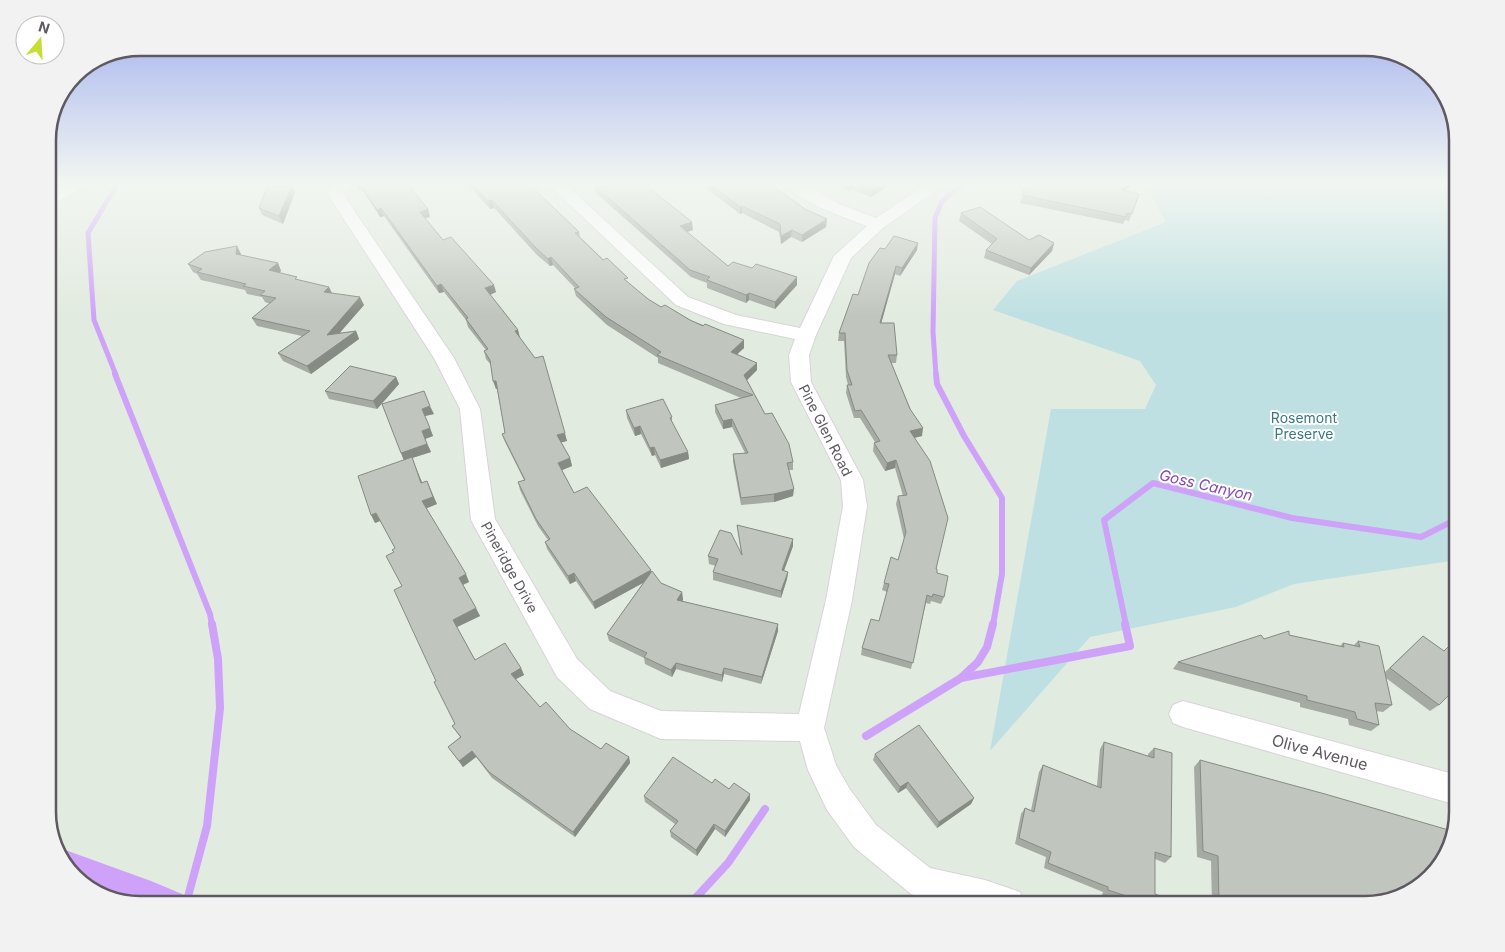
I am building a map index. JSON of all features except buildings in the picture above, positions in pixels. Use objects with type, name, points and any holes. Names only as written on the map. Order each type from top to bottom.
[{"type":"street","name":"Pineridge Drive","points":[[358,227],[444,358],[470,409],[483,520],[567,668],[600,700],[661,725],[810,728]]},
{"type":"street","points":[[603,227],[682,301],[732,320],[806,335]]},
{"type":"street","name":"Pine Glen Road","points":[[810,728],[839,600],[855,506],[852,480],[801,382],[799,355],[806,335],[843,256],[874,227]]},
{"type":"street","name":"Olive Avenue","points":[[1183,714],[1449,788]]},
{"type":"street","points":[[810,728],[823,770],[830,785],[865,836],[922,883],[970,896]]},
{"type":"green space","name":"Rosemont Preserve","points":[[1152,227],[1449,227],[1449,561],[1294,584],[1236,607],[1090,637],[990,751],[1051,409],[1145,409],[1156,385],[1140,361],[993,310],[1017,281]]},
{"type":"shaded area","points":[[65,850],[187,896],[140,896],[118,893],[98,885],[89,878],[74,863]]},
{"type":"waterway","points":[[91,227],[88,233],[94,320],[116,375]]},
{"type":"waterway","points":[[935,227],[933,332],[936,375]]},
{"type":"waterway","points":[[115,374],[210,614],[212,625]]},
{"type":"waterway","points":[[936,374],[937,384],[964,436],[1002,498],[1002,574],[993,625]]},
{"type":"waterway","name":"Goss Canyon","points":[[1126,625],[1104,520],[1153,483],[1292,518],[1421,537],[1449,523]]},
{"type":"waterway","points":[[188,896],[207,826],[220,708],[218,659],[212,624]]},
{"type":"waterway","points":[[961,678],[978,662],[987,647],[993,624]]},
{"type":"waterway","name":"Goss Canyon","points":[[961,678],[1130,646],[1125,624]]},
{"type":"waterway","points":[[866,736],[961,678]]},
{"type":"waterway","points":[[697,896],[728,863],[765,809]]}]
